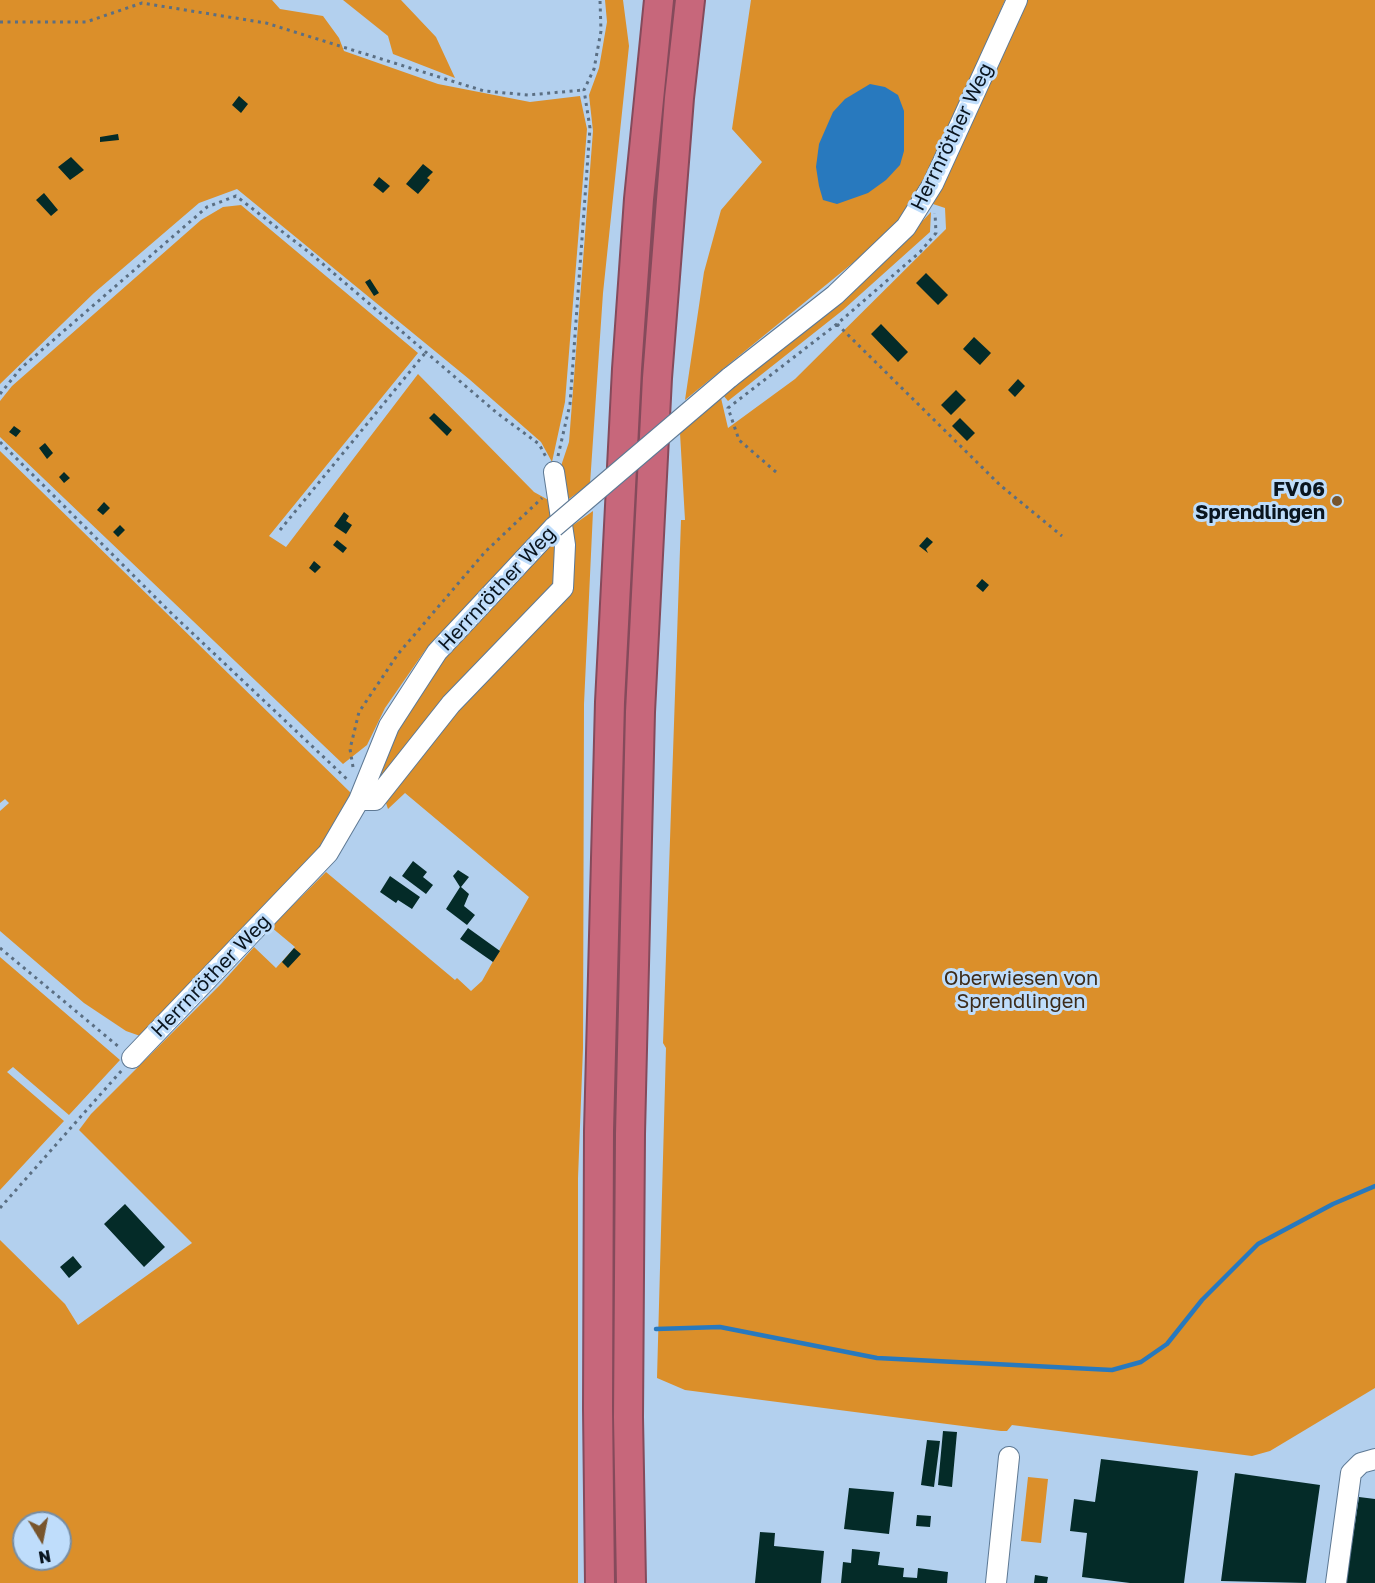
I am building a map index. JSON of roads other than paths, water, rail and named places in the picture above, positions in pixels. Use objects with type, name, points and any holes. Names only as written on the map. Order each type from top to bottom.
[{"type":"highway","points":[[600,1583],[599,1143],[610,702],[627,369],[639,199],[659,0]]},
{"type":"highway","points":[[631,1583],[628,1417],[630,1134],[640,712],[657,378],[679,98],[690,0]]},
{"type":"street","name":"Herrnröther Weg","points":[[132,1058],[328,853],[359,800],[388,726],[437,652],[554,527],[729,378],[836,295],[906,227],[933,184],[1017,0]]},
{"type":"street","points":[[359,800],[375,800],[451,704],[563,588],[565,545],[554,472]]},
{"type":"street","points":[[996,1583],[1009,1457]]},
{"type":"street","points":[[1336,1583],[1351,1473],[1361,1463],[1375,1458]]},
{"type":"water","points":[[870,84],[885,87],[898,95],[904,111],[904,151],[900,165],[886,180],[868,193],[837,204],[823,200],[816,167],[819,144],[833,112],[845,99]]},
{"type":"waterway","points":[[656,1329],[720,1327],[877,1358],[1112,1370],[1141,1362],[1167,1344],[1202,1300],[1258,1244],[1333,1204],[1375,1186]]},
{"type":"place","name":"FV06 Sprendlingen","points":[[1337,501]]},
{"type":"park label","name":"Oberwiesen von Sprendlingen","points":[[1021,990]]}]
